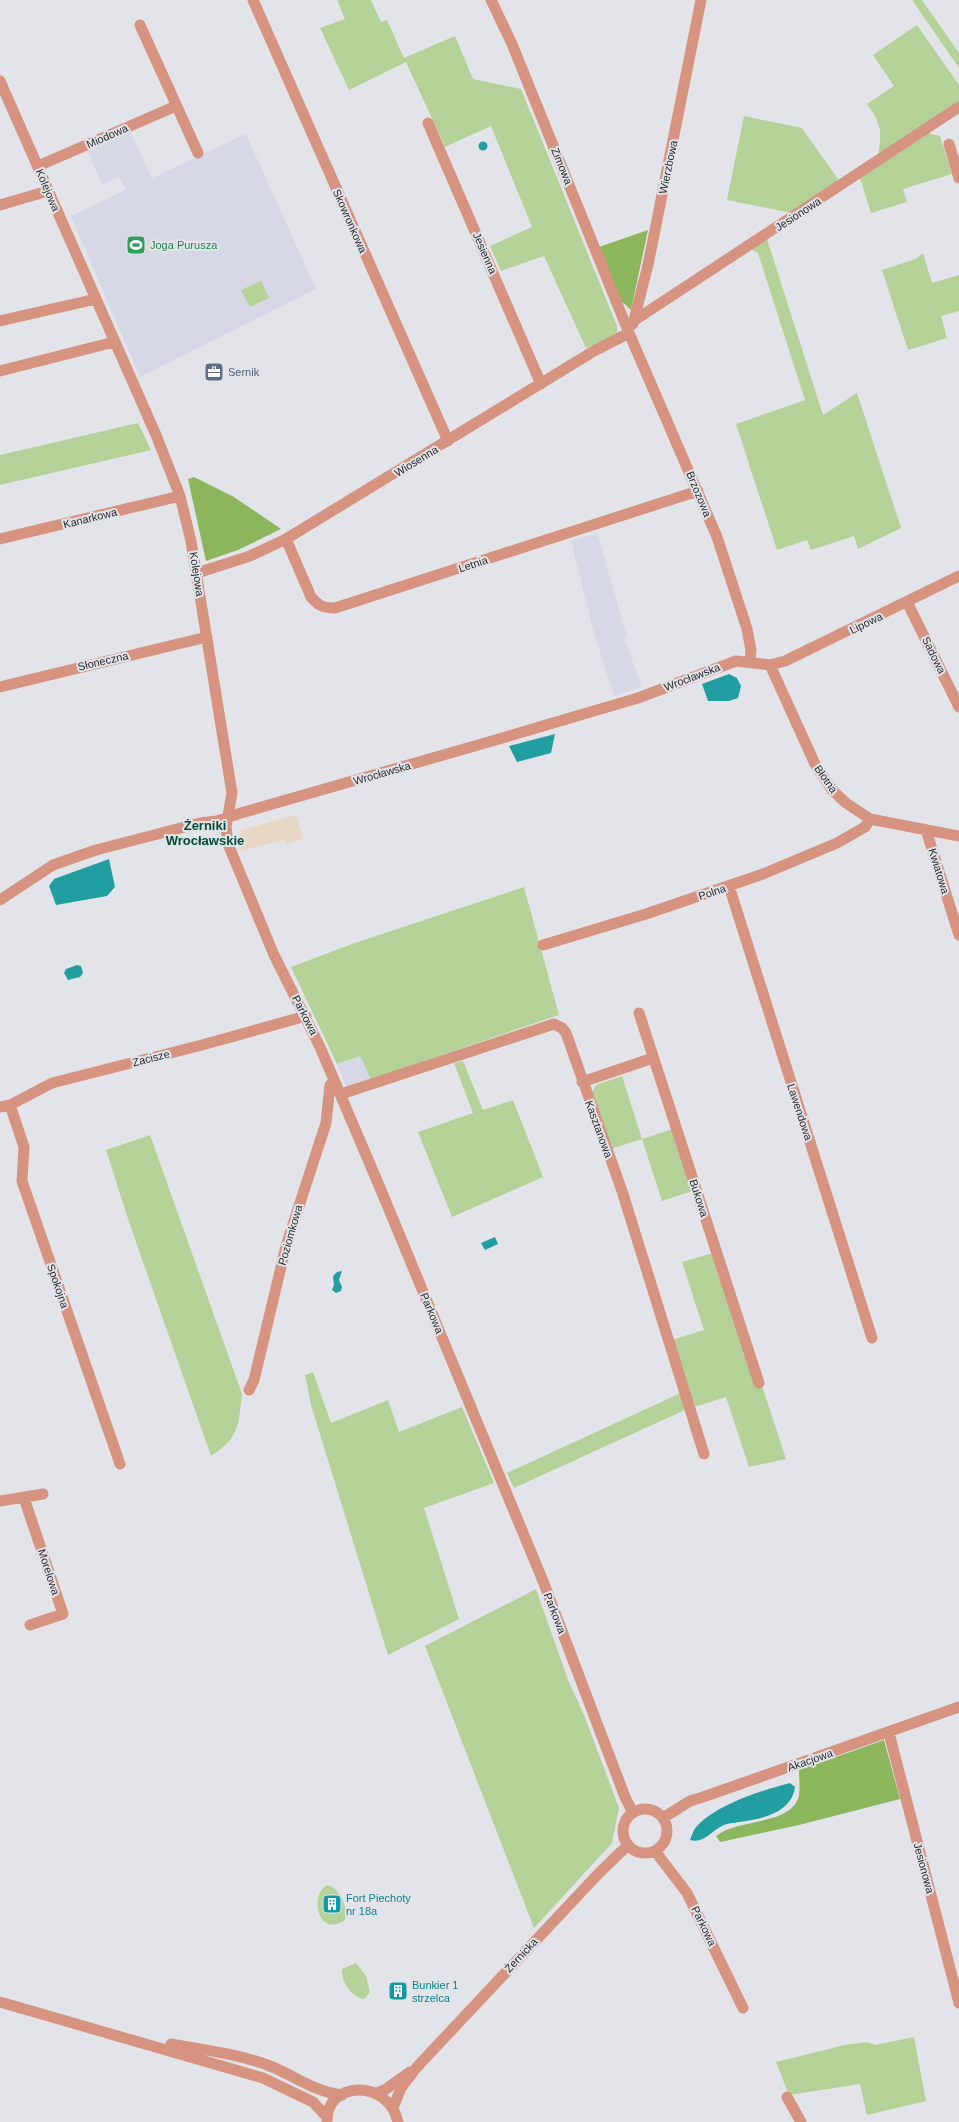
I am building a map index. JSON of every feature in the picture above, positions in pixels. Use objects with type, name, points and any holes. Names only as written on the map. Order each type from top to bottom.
[{"type":"street","name":"Skowronkowa","points":[[253,0],[448,441]]},
{"type":"street","name":"Zimowa","points":[[491,0],[512,44],[629,333]]},
{"type":"street","name":"Wierzbowa","points":[[629,333],[635,320],[648,265],[701,0]]},
{"type":"street","points":[[140,25],[198,153]]},
{"type":"street","name":"Kolejowa","points":[[0,81],[162,448],[180,496],[197,573],[232,793],[228,818]]},
{"type":"street","name":"Miodowa","points":[[38,166],[176,106]]},
{"type":"street","name":"Jesionowa","points":[[635,320],[959,107]]},
{"type":"street","name":"Jesienna","points":[[428,123],[541,384]]},
{"type":"street","points":[[949,144],[959,178]]},
{"type":"street","points":[[0,205],[48,191]]},
{"type":"street","points":[[0,321],[96,300]]},
{"type":"street","name":"Wiosenna","points":[[197,573],[250,556],[286,539],[594,351],[629,333]]},
{"type":"street","name":"Brzozowa","points":[[629,333],[717,537],[741,607],[750,640],[750,661]]},
{"type":"street","points":[[0,371],[114,342]]},
{"type":"street","name":"Letnia","points":[[286,539],[311,597],[317,604],[324,608],[335,608],[698,491]]},
{"type":"street","name":"Kanarkowa","points":[[0,539],[180,496]]},
{"type":"street","name":"Lipowa","points":[[770,665],[805,653],[959,576]]},
{"type":"street","name":"Sadowa","points":[[907,602],[959,707]]},
{"type":"street","name":"Słoneczna","points":[[0,687],[207,637]]},
{"type":"street","name":"Wrocławska","points":[[0,900],[15,892],[53,866],[74,858],[200,823],[217,822],[638,698],[736,661],[750,661],[770,665]]},
{"type":"street","name":"Błotna","points":[[770,665],[815,764],[825,781],[846,803],[870,819],[959,836]]},
{"type":"street","name":"Parkowa","points":[[228,818],[226,837],[231,850],[274,955],[306,1016],[341,1094],[543,1581],[625,1797],[633,1813]]},
{"type":"street","name":"Polna","points":[[543,945],[646,914],[729,886],[809,856],[837,843],[865,826],[870,819]]},
{"type":"street","name":"Kwiatowa","points":[[926,830],[959,935]]},
{"type":"street","name":"Lawendowa","points":[[729,886],[872,1338]]},
{"type":"street","name":"Bukowa","points":[[638,1013],[759,1383]]},
{"type":"street","name":"Zacisze","points":[[5,1106],[52,1083],[202,1046],[306,1016]]},
{"type":"street","name":"Kasztanowa","points":[[341,1094],[554,1024],[562,1028],[566,1033],[582,1082],[622,1191],[704,1454]]},
{"type":"street","points":[[582,1082],[653,1058]]},
{"type":"street","name":"Poziomkowa","points":[[249,1390],[254,1380],[286,1246],[326,1123],[330,1085],[335,1082]]},
{"type":"street","name":"Spokojna","points":[[5,1106],[24,1147],[22,1181],[120,1464]]},
{"type":"street","points":[[0,1501],[43,1494]]},
{"type":"street","name":"Morelowa","points":[[24,1498],[63,1614],[30,1625]]},
{"type":"street","name":"Akacjowa","points":[[664,1818],[690,1801],[959,1707]]},
{"type":"street","name":"Jesionowa","points":[[888,1733],[959,2003]]},
{"type":"street","points":[[647,1809],[656,1812],[664,1818],[667,1826],[666,1839],[655,1852],[643,1854],[636,1852],[628,1845],[624,1838],[623,1830],[628,1817],[633,1813],[647,1809]]},
{"type":"street","name":"Żernicka","points":[[393,2108],[401,2088],[417,2067],[598,1872],[628,1845]]},
{"type":"street","name":"Parkowa","points":[[655,1852],[687,1893],[743,2008]]},
{"type":"street","points":[[0,2002],[121,2035],[263,2078],[313,2102],[326,2119],[334,2101],[342,2095],[355,2090],[369,2090],[385,2098],[393,2108],[398,2122]]},
{"type":"street","points":[[121,2035],[216,2052],[270,2066],[320,2091],[342,2095]]},
{"type":"street","name":"Żernicka","points":[[377,2094],[417,2067]]},
{"type":"street","points":[[788,2097],[801,2122]]},
{"type":"shaded area","points":[[130,131],[152,178],[246,134],[316,289],[140,377],[71,216],[126,190],[119,177],[102,185],[87,150]]},
{"type":"shaded area","points":[[597,533],[627,637],[624,638],[642,687],[614,696],[594,633],[571,541]]},
{"type":"shaded area","points":[[296,815],[303,839],[286,844],[284,840],[240,851],[238,838],[241,830]]},
{"type":"shaded area","points":[[360,1056],[371,1079],[346,1087],[337,1064]]},
{"type":"green space","points":[[337,0],[371,0],[381,22],[387,20],[404,58],[455,36],[473,79],[521,89],[617,326],[617,336],[586,348],[544,256],[501,271],[490,246],[532,227],[491,126],[445,147],[406,62],[349,90],[320,28],[345,19]]},
{"type":"green space","points":[[912,0],[922,0],[959,53],[959,68]]},
{"type":"green space","points":[[917,25],[959,85],[959,103],[878,156],[880,128],[876,117],[867,104],[894,86],[873,55]]},
{"type":"green space","points":[[744,116],[802,128],[840,182],[792,213],[727,200]]},
{"type":"green space","points":[[928,133],[940,136],[952,174],[903,189],[907,202],[871,213],[860,178]]},
{"type":"green space","points":[[648,230],[631,310],[619,299],[599,247]]},
{"type":"green space","points":[[767,239],[823,415],[857,393],[901,528],[858,549],[854,536],[811,550],[807,540],[777,550],[736,424],[805,400],[758,253],[751,249]]},
{"type":"green space","points":[[923,253],[932,283],[959,275],[959,311],[941,316],[947,338],[908,350],[882,270],[916,259]]},
{"type":"green space","points":[[261,281],[269,298],[250,307],[241,290]]},
{"type":"green space","points":[[138,423],[151,450],[0,485],[0,455]]},
{"type":"green space","points":[[194,477],[234,497],[281,529],[238,550],[206,561],[188,479]]},
{"type":"green space","points":[[524,887],[559,1015],[371,1079],[360,1056],[337,1064],[291,967],[352,944]]},
{"type":"green space","points":[[463,1061],[483,1110],[513,1100],[543,1177],[452,1217],[418,1132],[473,1113],[454,1063]]},
{"type":"green space","points":[[622,1076],[642,1139],[611,1149],[592,1092],[596,1085]]},
{"type":"green space","points":[[673,1129],[692,1191],[662,1201],[642,1139]]},
{"type":"green space","points":[[150,1135],[242,1394],[240,1415],[236,1430],[228,1443],[211,1456],[129,1222],[106,1150]]},
{"type":"green space","points":[[713,1253],[762,1386],[786,1459],[749,1467],[726,1397],[694,1407],[672,1340],[704,1330],[682,1262]]},
{"type":"green space","points":[[313,1372],[331,1423],[388,1400],[399,1432],[462,1407],[494,1483],[424,1508],[459,1619],[388,1655],[311,1405],[305,1375]]},
{"type":"green space","points":[[683,1392],[687,1409],[514,1488],[507,1473]]},
{"type":"green space","points":[[536,1589],[568,1680],[584,1715],[619,1808],[612,1843],[534,1928],[425,1646]]},
{"type":"green space","points":[[884,1740],[900,1799],[799,1825],[720,1842],[716,1836],[736,1827],[772,1818],[791,1809],[797,1801],[799,1794],[799,1770]]},
{"type":"green space","points":[[327,1885],[339,1894],[346,1910],[345,1920],[336,1924],[328,1924],[323,1920],[319,1913],[318,1897],[321,1890]]},
{"type":"green space","points":[[356,1963],[366,1976],[370,1992],[365,1998],[362,1999],[350,1991],[342,1974],[342,1969]]},
{"type":"green space","points":[[914,2037],[926,2101],[867,2115],[860,2084],[789,2095],[776,2062],[845,2045],[867,2042],[875,2045]]},
{"type":"water","points":[[483,141],[488,146],[483,151],[478,146]]},
{"type":"water","points":[[729,674],[737,678],[741,686],[738,698],[729,701],[708,701],[702,684]]},
{"type":"water","points":[[555,734],[551,753],[517,762],[509,746]]},
{"type":"water","points":[[109,859],[115,887],[107,896],[56,905],[49,886],[54,879]]},
{"type":"water","points":[[77,965],[81,966],[83,973],[80,977],[68,980],[64,973],[66,969]]},
{"type":"water","points":[[495,1237],[498,1244],[485,1250],[481,1243]]},
{"type":"water","points":[[342,1271],[339,1280],[342,1287],[341,1291],[336,1293],[332,1290],[334,1285],[333,1276],[337,1272]]},
{"type":"water","points":[[790,1783],[795,1787],[793,1796],[788,1803],[775,1813],[758,1819],[726,1824],[703,1839],[695,1841],[690,1840],[697,1826],[718,1810],[755,1794]]},
{"type":"place","name":"Joga Purusza","points":[[136,245]]},
{"type":"place","name":"Sernik","points":[[214,372]]},
{"type":"place","name":"Fort Piechoty nr 18a","points":[[332,1904]]},
{"type":"place","name":"Bunkier 1 strzelca","points":[[398,1991]]},
{"type":"district","name":"Żerniki Wrocławskie","points":[[205,832]]}]
